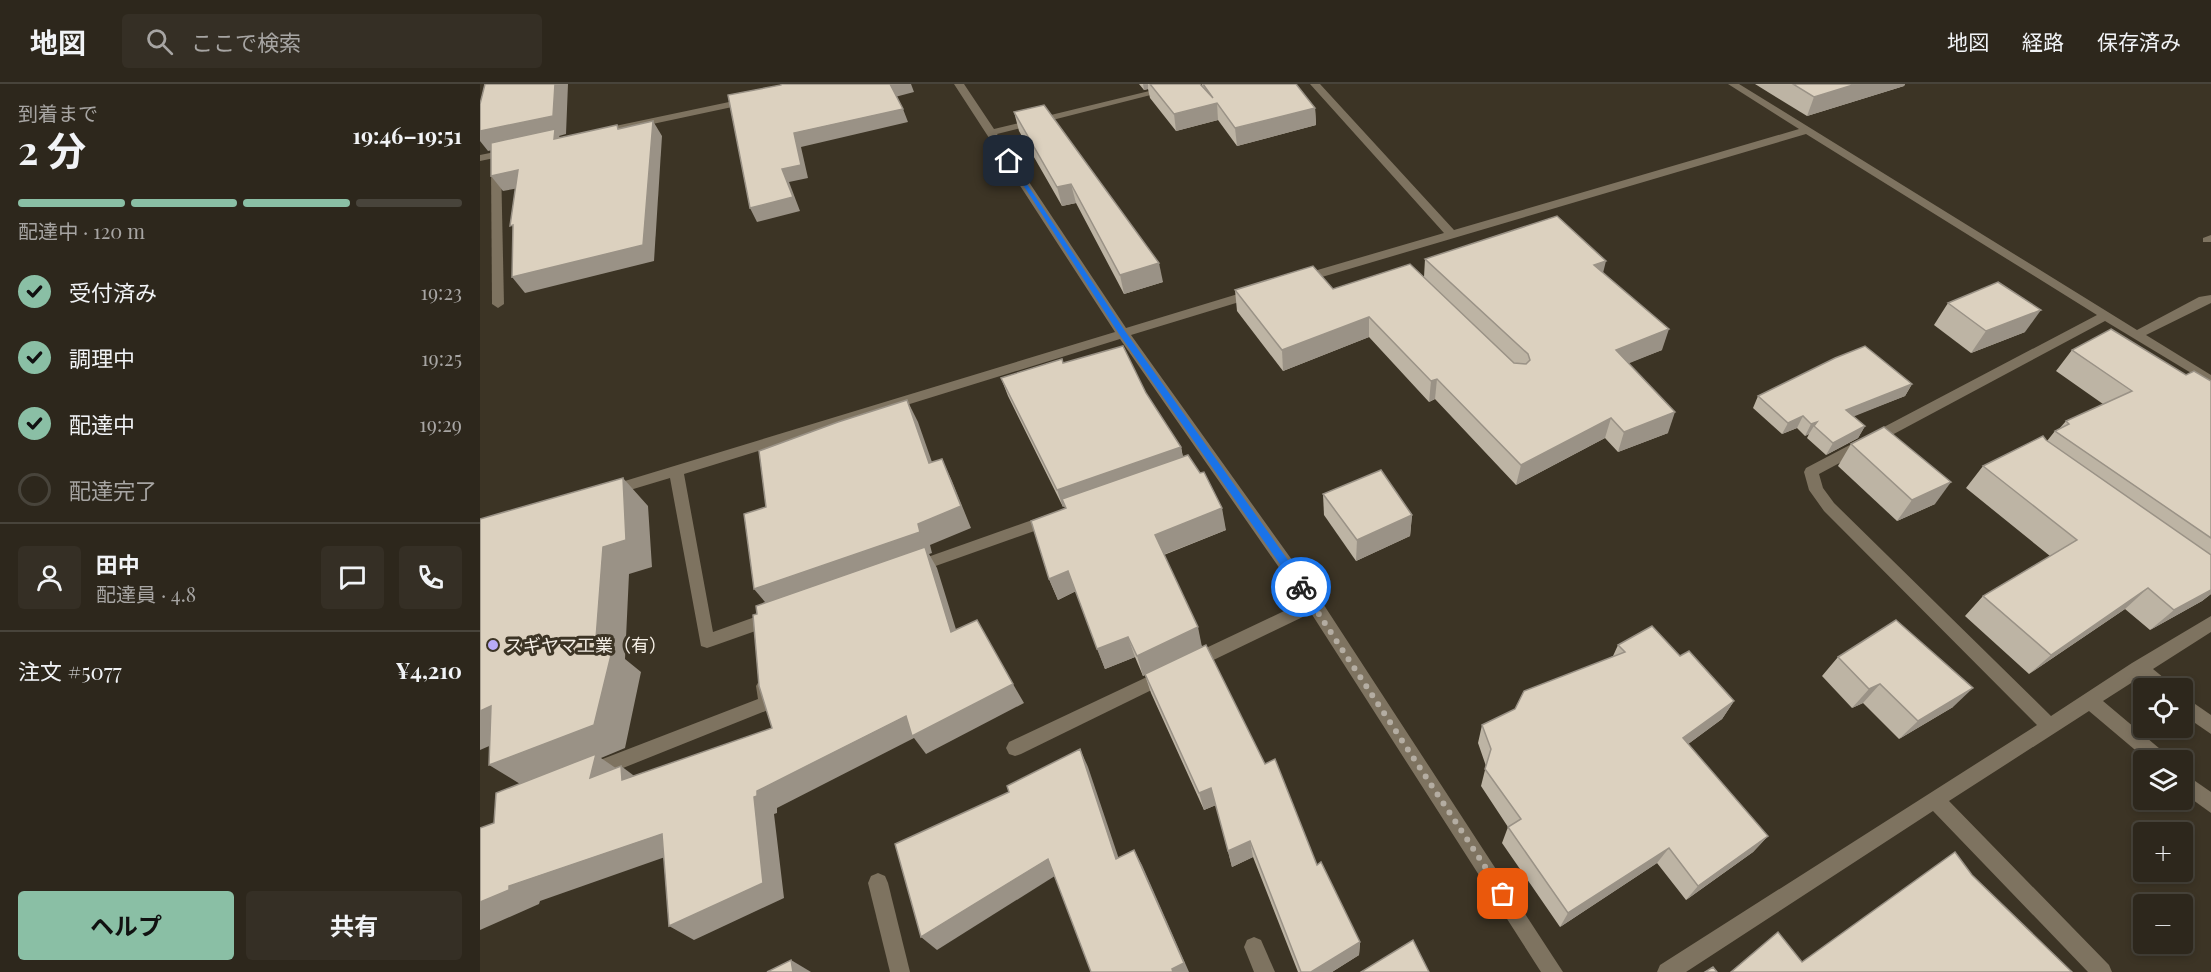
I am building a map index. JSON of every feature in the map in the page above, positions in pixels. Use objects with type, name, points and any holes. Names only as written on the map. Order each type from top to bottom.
[{"type":"street","points":[[958,84],[1208,464],[1314,604],[1553,972]]},
{"type":"street","points":[[990,133],[1189,84]]},
{"type":"street","points":[[1315,84],[1452,235]]},
{"type":"street","points":[[1733,84],[2210,380]]},
{"type":"street","points":[[587,135],[759,99]]},
{"type":"street","points":[[1288,283],[1391,258],[1452,235],[1807,130]]},
{"type":"street","points":[[480,158],[518,150]]},
{"type":"street","points":[[495,155],[498,304]]},
{"type":"street","points":[[600,495],[1122,332],[1266,290]]},
{"type":"street","points":[[2138,335],[2203,300],[2211,299]]},
{"type":"street","points":[[2049,726],[1829,507],[1816,490],[1811,472],[2105,316]]},
{"type":"street","points":[[676,470],[707,641],[792,611]]},
{"type":"street","points":[[903,572],[1069,513]]},
{"type":"street","points":[[1015,748],[1314,604]]},
{"type":"street","points":[[759,623],[761,646]]},
{"type":"street","points":[[1667,972],[2211,623]]},
{"type":"street","points":[[2139,668],[2152,678]]},
{"type":"street","points":[[572,779],[767,704],[763,669]]},
{"type":"street","points":[[2089,700],[2148,750]]},
{"type":"street","points":[[2193,712],[2211,726]]},
{"type":"street","points":[[2193,789],[2211,804]]},
{"type":"street","points":[[1936,801],[2102,972]]},
{"type":"street","points":[[878,883],[900,972]]},
{"type":"street","points":[[1254,947],[1265,972]]},
{"type":"building","points":[[485,84],[555,84],[553,116],[480,131],[480,104]]},
{"type":"building","points":[[781,84],[890,84],[903,109],[794,133],[801,165],[782,169],[793,197],[750,208],[728,95]]},
{"type":"building","points":[[1150,84],[1200,84],[1213,98],[1203,84],[1296,84],[1315,108],[1235,128],[1217,103],[1174,114]]},
{"type":"building","points":[[1793,84],[1856,84],[1814,97]]},
{"type":"building","points":[[1044,105],[1159,263],[1120,275],[1071,184],[1057,187],[1014,112]]},
{"type":"building","points":[[653,121],[643,245],[512,277],[513,225],[510,226],[518,170],[491,176],[491,143],[555,129],[554,139],[617,125],[618,129]]},
{"type":"building","points":[[1557,216],[1606,261],[1594,265],[1669,329],[1616,350],[1675,412],[1624,432],[1611,418],[1521,465],[1437,379],[1431,381],[1369,317],[1282,350],[1235,290],[1313,266],[1333,289],[1410,264],[1514,363],[1526,364],[1530,360],[1528,354],[1425,259]]},
{"type":"building","points":[[1998,282],[2041,310],[1986,331],[1948,303]]},
{"type":"building","points":[[2111,329],[2186,375],[2194,371],[2211,381],[2211,538],[2055,431],[2069,424],[2066,421],[2132,391],[2072,350]]},
{"type":"building","points":[[1123,346],[1146,393],[1181,447],[1057,490],[1001,378],[1062,359],[1063,363]]},
{"type":"building","points":[[1865,346],[1912,384],[1846,410],[1865,426],[1833,443],[1814,426],[1817,422],[1811,424],[1803,416],[1788,423],[1758,396],[1835,358]]},
{"type":"building","points":[[907,400],[929,463],[942,459],[961,506],[918,524],[920,532],[754,589],[744,514],[766,507],[759,451]]},
{"type":"building","points":[[1884,427],[1951,482],[1912,500],[1851,444]]},
{"type":"building","points":[[2043,436],[2211,555],[2211,590],[2174,610],[2148,588],[2051,655],[1983,596],[2077,540],[1983,466]]},
{"type":"building","points":[[1188,455],[1200,473],[1204,472],[1222,508],[1155,535],[1198,627],[1137,656],[1128,637],[1097,649],[1068,571],[1049,579],[1031,521],[1066,508],[1062,499]]},
{"type":"building","points":[[1381,470],[1412,515],[1357,540],[1323,494]]},
{"type":"building","points":[[623,478],[626,540],[603,547],[595,652],[613,647],[594,725],[489,765],[491,706],[480,711],[480,519]]},
{"type":"building","points":[[925,547],[951,632],[977,620],[1013,684],[912,736],[906,716],[757,791],[757,796],[754,797],[763,883],[669,926],[662,834],[509,886],[509,890],[480,902],[480,828],[494,823],[496,793],[596,754],[590,778],[621,766],[622,780],[772,728],[759,686],[753,615],[757,614],[756,606]]},
{"type":"building","points":[[1896,620],[1973,688],[1918,721],[1880,684],[1869,689],[1838,657]]},
{"type":"building","points":[[1652,626],[1680,656],[1689,651],[1734,701],[1683,738],[1768,836],[1698,886],[1669,848],[1568,913],[1508,827],[1521,819],[1485,769],[1491,749],[1482,725],[1515,709],[1524,691],[1625,652],[1618,645]]},
{"type":"building","points":[[1206,645],[1265,764],[1275,759],[1317,865],[1321,862],[1360,942],[1311,972],[1301,972],[1250,841],[1228,851],[1211,788],[1199,793],[1145,674]]},
{"type":"building","points":[[1080,749],[1116,859],[1134,850],[1184,963],[1172,969],[1173,972],[1091,972],[1048,859],[921,937],[895,844],[1009,792],[1007,786]]},
{"type":"building","points":[[1955,852],[1972,875],[2072,972],[1731,972],[1778,932],[1802,962]]},
{"type":"building","points":[[1413,940],[1429,972],[1361,972]]},
{"type":"building","points":[[791,960],[793,972],[767,972]]},
{"type":"building","points":[[1713,967],[1717,972],[1705,972]]},
{"type":"way so far","points":[[1301,587],[1503,894]]},
{"type":"place","name":"スギヤマ工業（有）","points":[[493,645]]},
{"type":"route","points":[[1009,161],[1122,332],[1301,587]]}]
